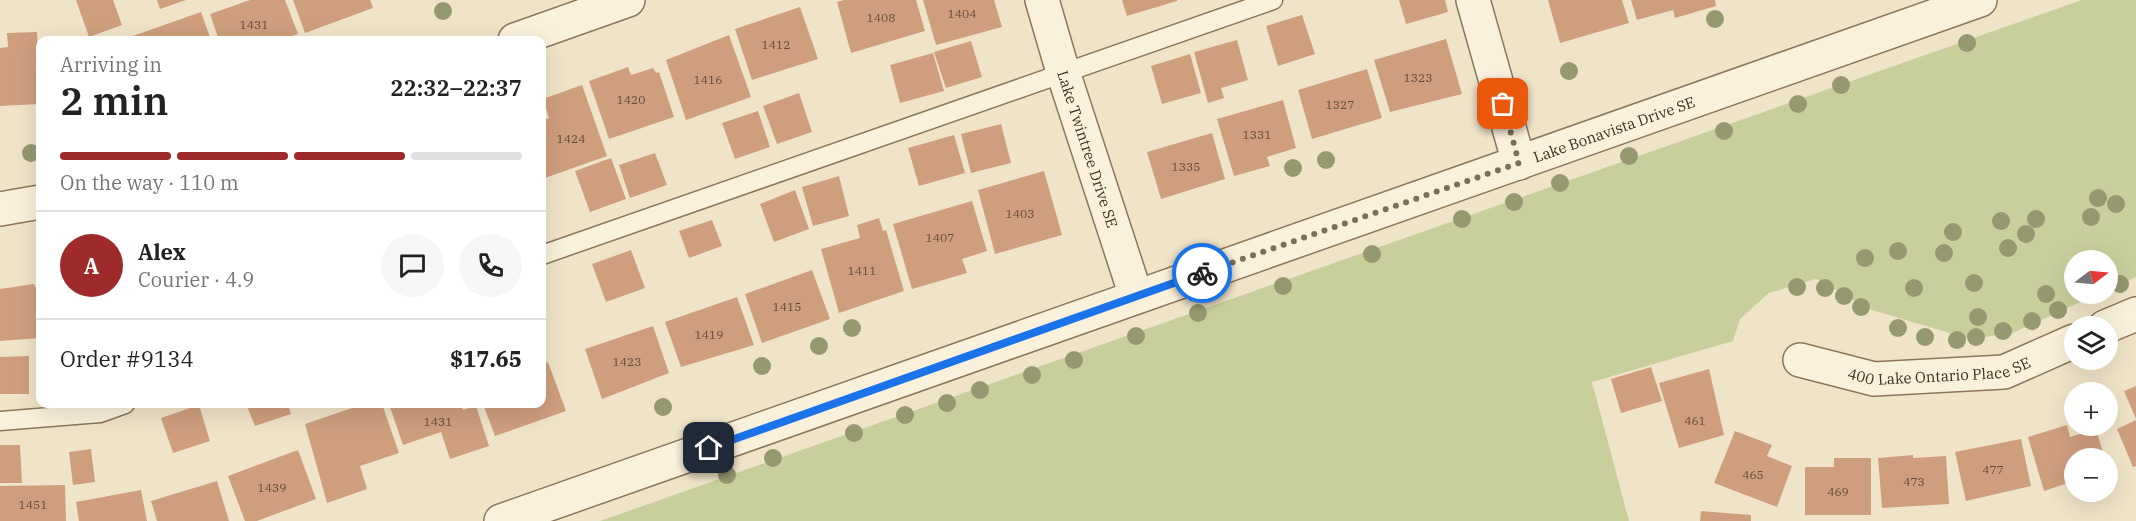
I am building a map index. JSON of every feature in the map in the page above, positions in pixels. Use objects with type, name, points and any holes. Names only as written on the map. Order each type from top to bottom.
[{"type":"street","points":[[526,36],[628,0]]},
{"type":"street","name":"Lake Twintree Drive SE","points":[[1042,0],[1136,296]]},
{"type":"street","points":[[1473,0],[1519,163]]},
{"type":"street","name":"Lake Bonavista Drive SE","points":[[501,521],[1519,163],[1960,3]]},
{"type":"street","points":[[0,210],[36,203]]},
{"type":"street","points":[[2118,322],[2136,314]]},
{"type":"street","name":"400 Lake Ontario Place SE","points":[[1800,360],[1874,379],[2004,372],[2064,345]]},
{"type":"lane","points":[[546,254],[1267,1]]},
{"type":"lane","points":[[0,421],[100,413],[114,408]]},
{"type":"green space","points":[[2082,0],[2136,0],[2136,277],[2118,285],[2118,250],[2064,250],[2064,304],[2076,304],[2013,333],[1970,339],[1872,310],[1816,279],[1769,293],[1740,319],[1733,341],[1592,382],[1629,521],[600,521]]},
{"type":"building","points":[[76,0],[113,0],[122,25],[89,36]]},
{"type":"building","points":[[157,0],[186,0],[160,9]]},
{"type":"building","points":[[250,0],[285,0],[298,34],[292,36],[218,36],[210,14]]},
{"type":"building","points":[[293,0],[370,0],[373,8],[305,33]]},
{"type":"building","points":[[844,0],[916,0],[925,31],[851,53],[837,2]]},
{"type":"building","points":[[923,0],[994,0],[1002,27],[936,45]]},
{"type":"building","points":[[1122,0],[1177,0],[1177,1],[1127,16]]},
{"type":"building","points":[[1399,0],[1445,0],[1448,12],[1406,24]]},
{"type":"building","points":[[1548,0],[1622,0],[1629,23],[1560,43]]},
{"type":"building","points":[[1631,0],[1715,0],[1716,6],[1675,18],[1673,10],[1637,20]]},
{"type":"building","points":[[800,7],[818,59],[752,80],[735,29]]},
{"type":"building","points":[[201,12],[210,36],[133,36]]},
{"type":"building","points":[[1302,15],[1315,54],[1278,66],[1266,26]]},
{"type":"building","points":[[37,32],[36,104],[0,106],[0,48],[8,47],[7,33]]},
{"type":"building","points":[[729,35],[751,97],[686,120],[666,60]]},
{"type":"building","points":[[1446,39],[1462,94],[1390,112],[1374,60]]},
{"type":"building","points":[[1237,40],[1248,80],[1221,88],[1224,98],[1208,103],[1194,52]]},
{"type":"building","points":[[971,41],[982,77],[946,88],[934,52]]},
{"type":"building","points":[[933,53],[944,91],[900,103],[890,65]]},
{"type":"building","points":[[1190,54],[1201,93],[1162,104],[1151,66]]},
{"type":"building","points":[[628,67],[631,75],[653,68],[656,73],[659,72],[674,117],[609,139],[589,81]]},
{"type":"building","points":[[1367,69],[1382,118],[1312,139],[1298,90]]},
{"type":"building","points":[[582,85],[607,156],[546,178],[546,119],[549,118],[546,98]]},
{"type":"building","points":[[799,93],[812,132],[777,144],[763,106]]},
{"type":"building","points":[[1283,100],[1296,148],[1267,157],[1270,166],[1234,176],[1217,119]]},
{"type":"building","points":[[758,111],[770,147],[735,159],[722,123]]},
{"type":"building","points":[[1001,124],[1011,163],[971,173],[961,134]]},
{"type":"building","points":[[1212,133],[1225,179],[1161,199],[1147,152]]},
{"type":"building","points":[[954,135],[965,173],[919,186],[908,148]]},
{"type":"building","points":[[655,153],[667,185],[630,198],[619,165]]},
{"type":"building","points":[[611,158],[626,199],[590,212],[575,171]]},
{"type":"building","points":[[1044,171],[1062,235],[995,254],[978,190]]},
{"type":"building","points":[[839,176],[849,216],[813,226],[802,187]]},
{"type":"building","points":[[795,190],[809,229],[774,242],[760,204]]},
{"type":"building","points":[[972,201],[987,251],[962,259],[967,273],[912,289],[893,224]]},
{"type":"building","points":[[879,218],[883,231],[886,230],[904,291],[839,313],[821,249],[860,238],[857,225]]},
{"type":"building","points":[[712,220],[722,246],[689,258],[679,231]]},
{"type":"building","points":[[631,250],[645,288],[606,302],[592,264]]},
{"type":"building","points":[[812,270],[830,319],[762,343],[745,294]]},
{"type":"building","points":[[34,284],[36,287],[36,338],[0,341],[0,289]]},
{"type":"building","points":[[737,297],[754,345],[681,367],[665,322]]},
{"type":"building","points":[[653,326],[669,373],[602,399],[585,349]]},
{"type":"building","points":[[29,356],[29,394],[0,394],[0,357]]},
{"type":"building","points":[[548,362],[566,411],[495,436],[484,408],[546,408],[546,363]]},
{"type":"building","points":[[1651,367],[1662,401],[1621,413],[1611,379]]},
{"type":"building","points":[[1709,369],[1724,435],[1679,448],[1659,383]]},
{"type":"building","points":[[2136,386],[2136,419],[2124,391]]},
{"type":"building","points":[[190,408],[200,408],[210,441],[173,453],[161,418]]},
{"type":"building","points":[[248,408],[289,408],[291,414],[255,426]]},
{"type":"building","points":[[352,408],[383,408],[399,453],[360,466],[367,489],[327,503],[305,424]]},
{"type":"building","points":[[390,408],[462,408],[463,410],[477,408],[489,446],[450,459],[441,432],[403,445]]},
{"type":"building","points":[[2136,420],[2136,466],[2133,467],[2118,429]]},
{"type":"building","points":[[2064,426],[2064,436],[2098,436],[2102,448],[2064,448],[2064,484],[2044,491],[2028,437]]},
{"type":"building","points":[[1735,431],[1772,445],[1767,456],[1792,466],[1777,507],[1714,483]]},
{"type":"building","points":[[2021,439],[2031,486],[1966,501],[1955,452]]},
{"type":"building","points":[[0,445],[20,445],[22,483],[0,483]]},
{"type":"building","points":[[91,449],[95,482],[73,485],[69,452]]},
{"type":"building","points":[[298,450],[316,499],[257,521],[245,521],[228,476]]},
{"type":"building","points":[[1913,455],[1913,458],[1946,456],[1949,504],[1882,508],[1878,458]]},
{"type":"building","points":[[1834,458],[1871,458],[1871,515],[1805,515],[1805,467],[1834,467]]},
{"type":"building","points":[[217,481],[229,521],[157,521],[151,501]]},
{"type":"building","points":[[65,485],[66,521],[0,521],[0,486]]},
{"type":"building","points":[[141,490],[147,521],[79,521],[76,502]]},
{"type":"building","points":[[1701,511],[1751,515],[1751,521],[1700,521]]},
{"type":"way so far","points":[[1202,273],[1519,163],[1503,104]]},
{"type":"route","points":[[709,448],[1202,273]]}]
